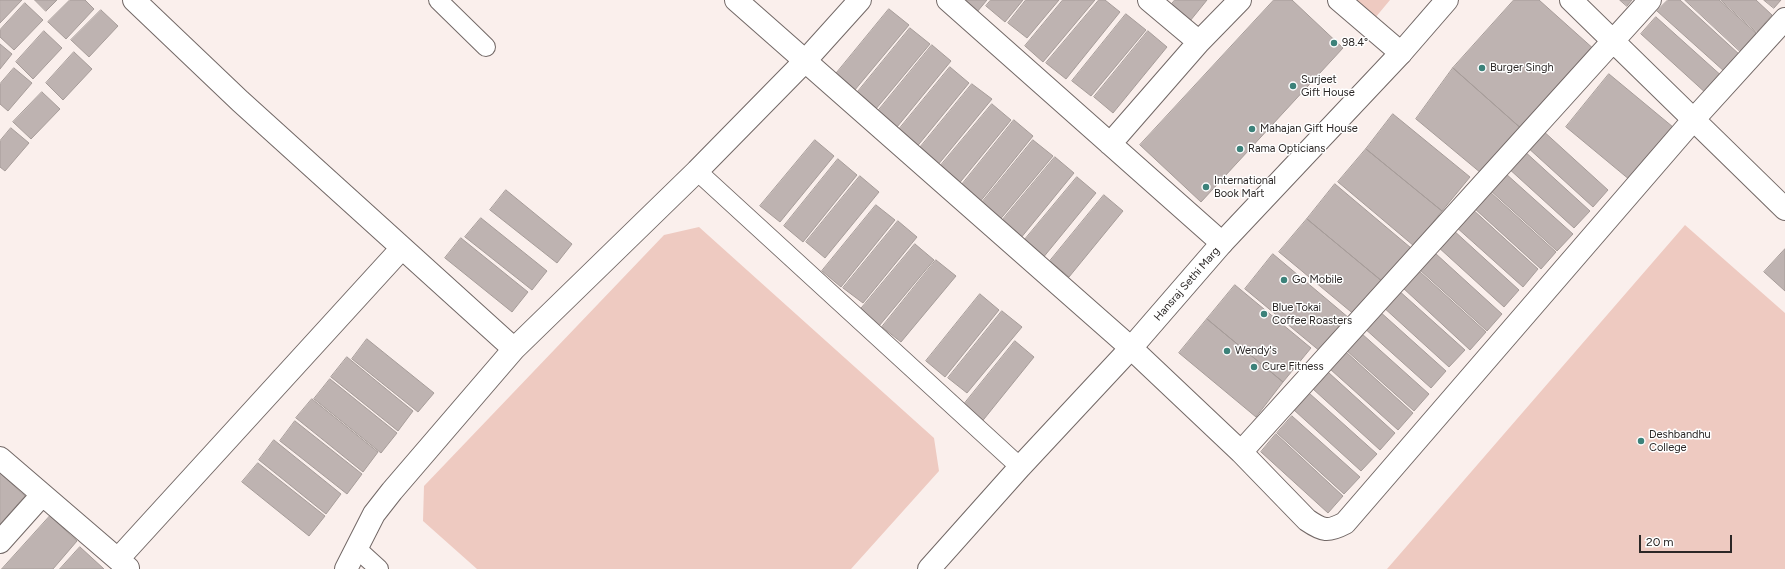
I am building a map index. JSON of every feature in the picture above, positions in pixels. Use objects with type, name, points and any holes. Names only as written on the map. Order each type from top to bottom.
[{"type":"street","points":[[134,0],[240,102],[514,349]]},
{"type":"street","points":[[736,0],[1131,348],[1241,452],[1307,520],[1317,527],[1332,530],[1345,523],[1694,119],[1785,19]]},
{"type":"street","points":[[346,569],[374,514],[514,349],[697,171],[805,61],[860,0]]},
{"type":"street","points":[[948,0],[1222,243]]},
{"type":"street","points":[[1149,0],[1199,42]]},
{"type":"street","points":[[1110,144],[1199,42],[1240,0]]},
{"type":"street","points":[[1339,0],[1401,53]]},
{"type":"street","name":"Hansraj Sethi Marg","points":[[929,569],[1020,466],[1131,348],[1222,243],[1401,53],[1447,0]]},
{"type":"street","points":[[1571,0],[1785,209]]},
{"type":"street","points":[[1241,452],[1650,0]]},
{"type":"street","points":[[0,458],[123,564],[402,248]]},
{"type":"street","points":[[0,542],[42,495]]},
{"type":"lane","points":[[438,0],[486,47]]},
{"type":"lane","points":[[697,171],[1020,466]]},
{"type":"lane","points":[[356,548],[379,569]]},
{"type":"shaded area","points":[[1354,0],[1390,0],[1375,18]]},
{"type":"shaded area","name":"Deshbandhu College","points":[[1685,225],[1785,313],[1785,569],[1387,569]]},
{"type":"shaded area","points":[[699,227],[934,438],[939,471],[851,569],[477,569],[423,521],[424,486],[664,235]]},
{"type":"building","points":[[0,0],[22,0],[0,23]]},
{"type":"building","points":[[35,0],[57,0],[46,11]]},
{"type":"building","points":[[70,0],[85,0],[94,9],[66,39],[48,22]]},
{"type":"building","points":[[962,0],[987,0],[977,12]]},
{"type":"building","points":[[991,0],[1023,0],[1005,22],[986,6]]},
{"type":"building","points":[[1026,0],[1059,0],[1027,38],[1008,23]]},
{"type":"building","points":[[1063,0],[1095,0],[1043,62],[1025,46]]},
{"type":"building","points":[[1099,0],[1105,0],[1120,12],[1066,79],[1046,63]]},
{"type":"building","points":[[1175,0],[1207,0],[1190,21],[1171,5]]},
{"type":"building","points":[[1274,0],[1292,0],[1343,48],[1201,202],[1140,145]]},
{"type":"building","points":[[1514,0],[1539,0],[1596,51],[1524,131],[1453,68]]},
{"type":"building","points":[[1620,0],[1632,0],[1627,6]]},
{"type":"building","points":[[1668,0],[1680,0],[1740,55],[1725,72],[1657,11]]},
{"type":"building","points":[[1685,0],[1719,0],[1756,33],[1740,51]]},
{"type":"building","points":[[1721,0],[1756,0],[1772,15],[1757,32]]},
{"type":"building","points":[[1764,0],[1781,0],[1774,8]]},
{"type":"building","points":[[25,3],[43,20],[14,50],[0,37],[0,30]]},
{"type":"building","points":[[889,9],[909,25],[854,91],[835,75]]},
{"type":"building","points":[[101,10],[118,26],[89,57],[71,40]]},
{"type":"building","points":[[1126,14],[1146,30],[1091,96],[1072,81]]},
{"type":"building","points":[[1656,17],[1724,78],[1708,95],[1641,34]]},
{"type":"building","points":[[910,28],[930,44],[875,110],[856,94]]},
{"type":"building","points":[[44,31],[62,48],[33,79],[16,62]]},
{"type":"building","points":[[1148,31],[1167,47],[1113,113],[1094,97]]},
{"type":"building","points":[[0,44],[12,54],[0,69]]},
{"type":"building","points":[[932,45],[951,61],[897,127],[878,111]]},
{"type":"building","points":[[74,52],[92,69],[63,100],[46,83]]},
{"type":"building","points":[[950,67],[969,83],[915,149],[896,133]]},
{"type":"building","points":[[14,68],[32,83],[8,111],[0,104],[0,84]]},
{"type":"building","points":[[1453,68],[1524,131],[1487,178],[1416,119]]},
{"type":"building","points":[[1609,74],[1679,132],[1636,185],[1566,127]]},
{"type":"building","points":[[972,84],[992,99],[937,166],[918,150]]},
{"type":"building","points":[[42,92],[60,109],[31,139],[13,122]]},
{"type":"building","points":[[992,104],[1011,120],[957,186],[937,170]]},
{"type":"building","points":[[1393,114],[1470,177],[1442,211],[1366,149]]},
{"type":"building","points":[[1014,120],[1033,136],[979,203],[960,187]]},
{"type":"building","points":[[11,128],[29,143],[5,171],[0,167],[0,141]]},
{"type":"building","points":[[1541,129],[1608,190],[1593,207],[1526,146]]},
{"type":"building","points":[[815,140],[834,156],[780,222],[760,206]]},
{"type":"building","points":[[1033,140],[1053,156],[998,222],[979,206]]},
{"type":"building","points":[[1366,149],[1442,211],[1414,246],[1338,182]]},
{"type":"building","points":[[1522,149],[1590,211],[1574,228],[1507,167]]},
{"type":"building","points":[[1055,157],[1074,173],[1020,239],[1000,223]]},
{"type":"building","points":[[838,159],[857,175],[803,242],[784,226]]},
{"type":"building","points":[[1505,173],[1573,234],[1557,251],[1490,190]]},
{"type":"building","points":[[860,176],[879,192],[825,258],[806,242]]},
{"type":"building","points":[[1077,177],[1096,193],[1042,259],[1022,243]]},
{"type":"building","points":[[1335,184],[1411,248],[1383,282],[1307,219]]},
{"type":"building","points":[[506,190],[572,244],[557,263],[490,210]]},
{"type":"building","points":[[1489,191],[1556,252],[1541,269],[1474,208]]},
{"type":"building","points":[[1104,195],[1123,211],[1069,277],[1050,261]]},
{"type":"building","points":[[876,205],[895,220],[841,287],[822,271]]},
{"type":"building","points":[[1471,208],[1538,269],[1523,287],[1455,226]]},
{"type":"building","points":[[481,218],[547,271],[532,290],[465,237]]},
{"type":"building","points":[[1307,219],[1383,282],[1356,316],[1279,252]]},
{"type":"building","points":[[898,221],[917,237],[863,303],[843,288]]},
{"type":"building","points":[[1452,229],[1519,290],[1504,307],[1437,246]]},
{"type":"building","points":[[461,238],[528,292],[512,312],[445,258]]},
{"type":"building","points":[[915,244],[934,260],[879,326],[860,310]]},
{"type":"building","points":[[1785,249],[1785,291],[1764,272]]},
{"type":"building","points":[[1435,253],[1502,314],[1487,331],[1420,270]]},
{"type":"building","points":[[1273,254],[1349,318],[1321,352],[1245,289]]},
{"type":"building","points":[[936,260],[956,276],[901,342],[882,327]]},
{"type":"building","points":[[1419,271],[1486,332],[1470,350],[1403,288]]},
{"type":"building","points":[[1235,285],[1311,348],[1283,382],[1207,319]]},
{"type":"building","points":[[1397,289],[1465,350],[1449,367],[1382,306]]},
{"type":"building","points":[[980,294],[999,310],[945,377],[926,361]]},
{"type":"building","points":[[1378,310],[1446,371],[1431,388],[1363,327]]},
{"type":"building","points":[[1002,311],[1022,327],[967,393],[948,378]]},
{"type":"building","points":[[1207,319],[1283,382],[1256,417],[1179,353]]},
{"type":"building","points":[[1361,333],[1429,394],[1414,411],[1346,350]]},
{"type":"building","points":[[367,339],[434,393],[418,412],[352,359]]},
{"type":"building","points":[[1015,341],[1034,357],[980,424],[961,408]]},
{"type":"building","points":[[1345,351],[1413,413],[1398,430],[1330,369]]},
{"type":"building","points":[[347,357],[413,411],[398,431],[331,377]]},
{"type":"building","points":[[1328,372],[1395,433],[1380,450],[1313,389]]},
{"type":"building","points":[[330,379],[397,433],[381,453],[314,399]]},
{"type":"building","points":[[1309,393],[1377,454],[1361,471],[1294,410]]},
{"type":"building","points":[[312,399],[378,452],[363,472],[296,418]]},
{"type":"building","points":[[1292,416],[1360,477],[1344,494],[1277,433]]},
{"type":"building","points":[[295,421],[362,474],[347,494],[280,441]]},
{"type":"building","points":[[1276,434],[1343,496],[1328,513],[1261,452]]},
{"type":"building","points":[[274,440],[341,494],[326,514],[259,460]]},
{"type":"building","points":[[258,463],[325,516],[309,536],[242,482]]},
{"type":"building","points":[[0,473],[25,496],[0,524]]},
{"type":"building","points":[[50,516],[77,541],[53,569],[2,569]]},
{"type":"building","points":[[80,547],[104,569],[60,569]]},
{"type":"place","name":"98.4°","points":[[1334,43]]},
{"type":"place","name":"Burger Singh","points":[[1482,68]]},
{"type":"place","name":"Surjeet Gift House","points":[[1293,86]]},
{"type":"place","name":"Mahajan Gift House","points":[[1252,129]]},
{"type":"place","name":"Rama Opticians","points":[[1240,149]]},
{"type":"place","name":"International Book Mart","points":[[1206,187]]},
{"type":"place","name":"Go Mobile","points":[[1284,280]]},
{"type":"place","name":"Blue Tokai Coffee Roasters","points":[[1264,314]]},
{"type":"place","name":"Wendy's","points":[[1227,351]]},
{"type":"place","name":"Cure Fitness","points":[[1254,367]]},
{"type":"place","name":"Deshbandhu College","points":[[1641,441]]}]
